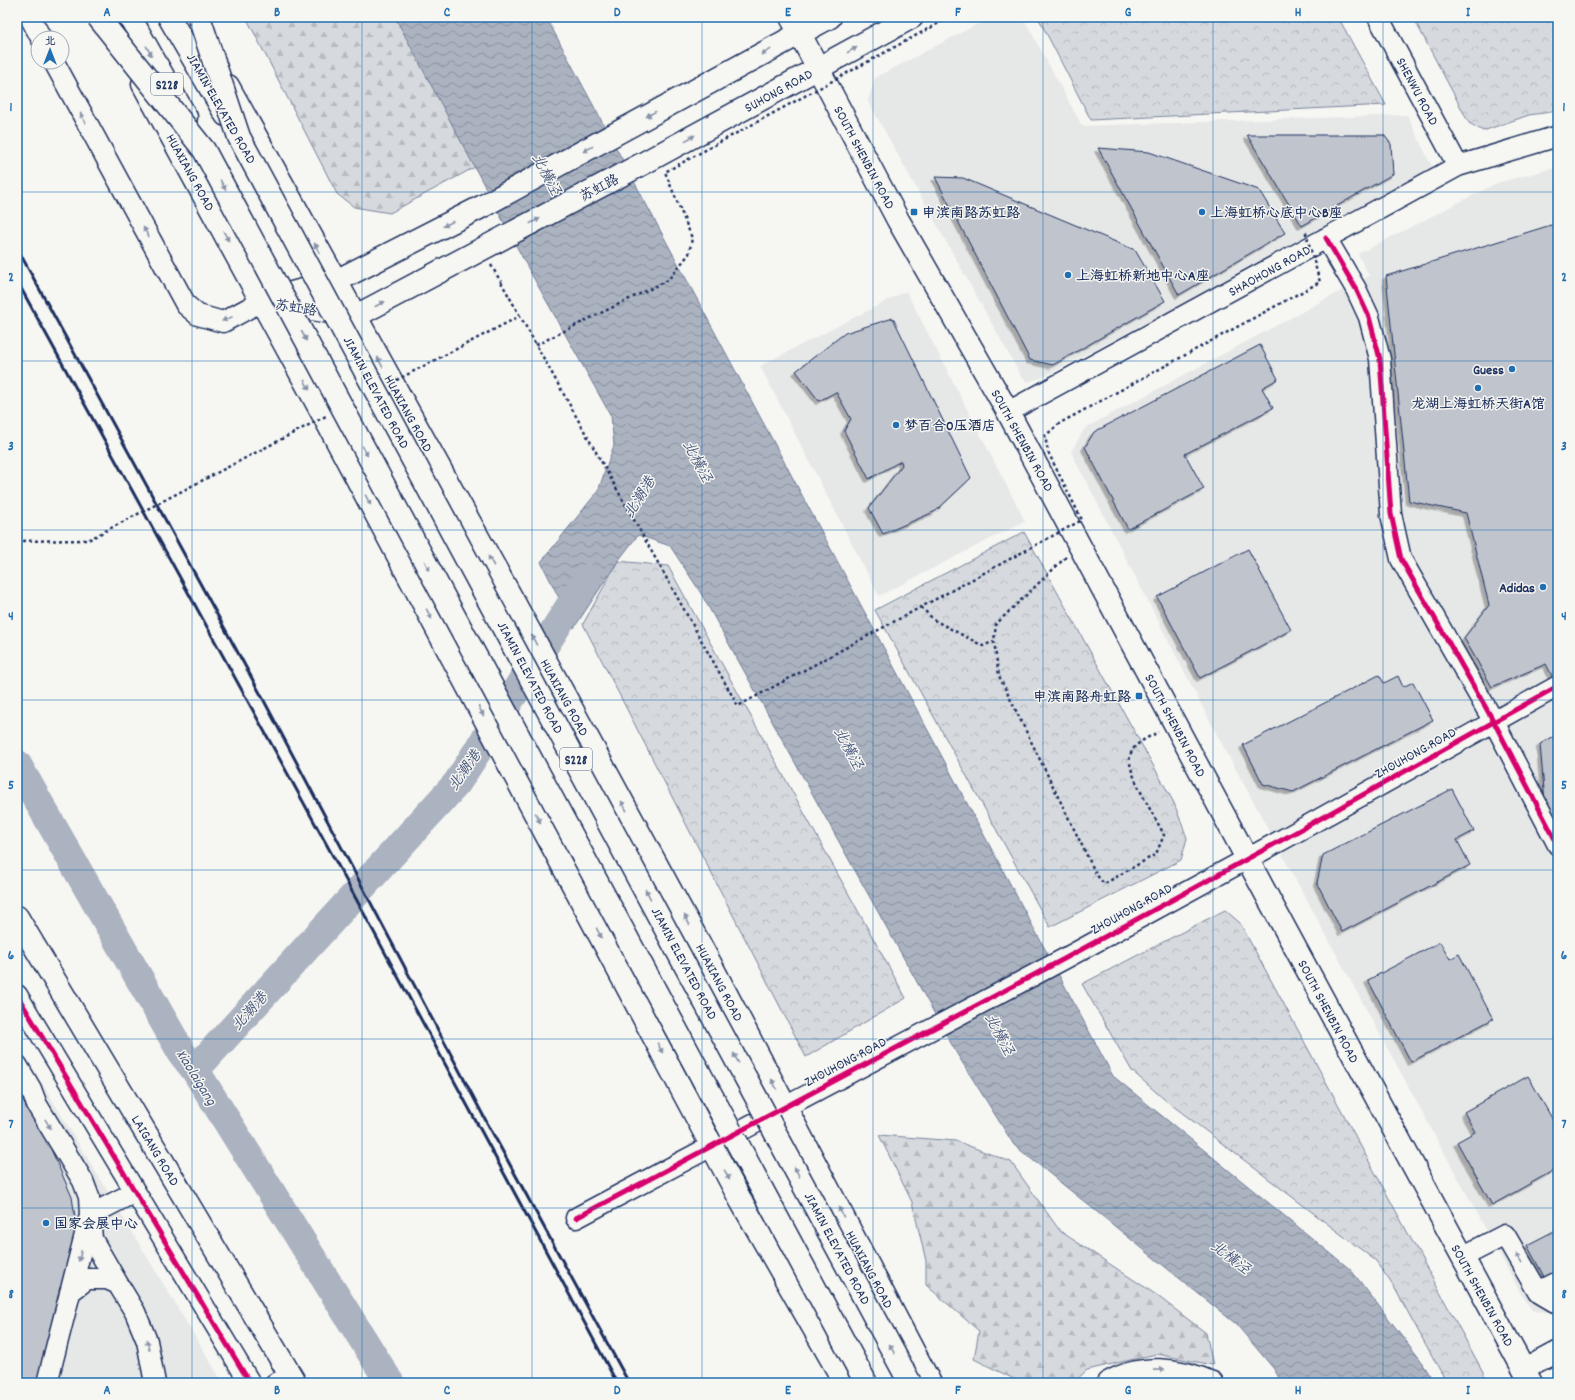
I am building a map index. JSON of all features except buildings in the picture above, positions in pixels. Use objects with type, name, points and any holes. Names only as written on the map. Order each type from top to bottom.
[{"type":"main road","points":[[98,17],[204,150]]},
{"type":"main road","name":"HUAXIANG ROAD","points":[[107,17],[262,301],[741,1201],[845,1383]]},
{"type":"main road","name":"S228","points":[[130,17],[204,150],[866,1383]]},
{"type":"main road","name":"JIAMIN ELEVATED ROAD","points":[[169,17],[239,137],[910,1383]]},
{"type":"main road","name":"HUAXIANG ROAD","points":[[190,17],[510,595],[710,963],[930,1383]]},
{"type":"main road","points":[[199,17],[239,137]]},
{"type":"main road","points":[[796,25],[830,17]]},
{"type":"main road","name":"SUHONG ROAD","points":[[644,163],[912,17]]},
{"type":"main road","name":"苏虹路","points":[[262,301],[336,281],[483,206],[622,130],[796,25]]},
{"type":"main road","name":"SOUTH SHENBIN ROAD","points":[[796,25],[898,220],[1008,412],[1462,1257],[1528,1376]]},
{"type":"main road","name":"苏虹路","points":[[262,301],[356,316],[644,163]]},
{"type":"main road","name":"LAIGANG ROAD","points":[[17,916],[287,1381]]},
{"type":"main road","points":[[1108,1383],[1131,1373],[1161,1370],[1187,1373],[1212,1383]]},
{"type":"street","points":[[30,17],[37,30]]},
{"type":"street","name":"SHENWU ROAD","points":[[1378,17],[1458,166]]},
{"type":"street","points":[[58,70],[186,305],[198,315],[223,322],[262,301]]},
{"type":"street","name":"SHAOHONG ROAD","points":[[1008,412],[1458,166],[1558,136]]},
{"type":"street","points":[[1326,238],[1356,289],[1369,317],[1380,359],[1391,514],[1401,559],[1494,722],[1558,845]]},
{"type":"street","name":"ZHOUHONG ROAD","points":[[576,1218],[1064,959],[1558,686]]},
{"type":"street","points":[[17,995],[250,1383]]},
{"type":"street","points":[[17,1065],[31,1089],[37,1105],[83,1181],[89,1197],[92,1239],[135,1312],[148,1341],[155,1383]]},
{"type":"street","points":[[17,1096],[29,1099],[37,1105]]},
{"type":"street","points":[[47,1383],[90,1215],[135,1192]]},
{"type":"street","points":[[1462,1257],[1505,1234],[1538,1292],[1555,1302],[1558,1301]]},
{"type":"street","points":[[70,1292],[87,1279],[107,1279],[118,1284]]},
{"type":"street","points":[[1538,1292],[1558,1282]]},
{"type":"street","points":[[1528,1376],[1558,1350]]},
{"type":"path","points":[[536,345],[668,280],[690,254],[692,238],[665,172],[950,17]]},
{"type":"path","points":[[501,282],[738,706],[1082,520],[1048,452],[1045,436],[1060,423],[1320,282],[1305,230]]},
{"type":"path","points":[[386,386],[520,316]]},
{"type":"path","points":[[17,541],[88,540],[329,415]]},
{"type":"path","points":[[1079,544],[996,624],[994,641],[999,676],[1096,874],[1104,884],[1156,854],[1164,835],[1132,773],[1130,756],[1138,743],[1175,723]]},
{"type":"path","points":[[921,607],[934,620],[983,646],[994,641]]},
{"type":"shaded area","points":[[991,17],[1023,17],[1082,126],[1407,115],[1432,167],[1425,176],[1043,377],[1028,382],[1021,376],[868,101],[875,78]]},
{"type":"shaded area","points":[[1558,167],[1558,1311],[1547,1312],[1533,1311],[1525,1301],[1215,731],[1071,452],[1085,428],[1369,276],[1358,254],[1497,183]]},
{"type":"shaded area","points":[[906,291],[1025,521],[879,596],[760,366]]},
{"type":"shaded area","points":[[17,1042],[114,1202],[223,1383],[17,1383]]},
{"type":"green space","points":[[246,17],[396,17],[475,167],[390,213],[354,207],[337,194]]},
{"type":"green space","points":[[1038,17],[1338,17],[1386,105],[1091,120]]},
{"type":"green space","points":[[1413,17],[1558,17],[1558,111],[1529,115],[1483,131],[1469,123]]},
{"type":"green space","points":[[1024,532],[1174,803],[1187,838],[1181,860],[1050,927],[875,610]]},
{"type":"green space","points":[[618,561],[668,566],[906,998],[806,1057],[583,624]]},
{"type":"green space","points":[[1225,910],[1240,923],[1489,1383],[1447,1383],[1394,1287],[1376,1261],[1164,1099],[1132,1071],[1082,984]]},
{"type":"green space","points":[[879,1135],[956,1141],[1011,1162],[1060,1231],[1155,1294],[1206,1333],[1213,1365],[1156,1354],[1087,1370],[1073,1383],[1022,1383],[974,1359],[979,1331],[926,1285],[926,1261],[912,1202]]},
{"type":"water","name":"北横泾","points":[[395,17],[546,17],[1113,1076],[1351,1270],[1423,1363],[1434,1383],[1282,1383],[1274,1369],[1236,1324],[1014,1145],[957,1054],[699,590],[670,546],[638,535],[618,561],[574,628],[541,562],[598,491],[614,445],[611,416],[528,268]]},
{"type":"waterway","name":"北潮港","points":[[195,1070],[457,783],[587,579]]},
{"type":"waterway","name":"Xiaolaigang","points":[[17,764],[183,1055],[195,1070],[390,1383]]},
{"type":"railway","points":[[17,248],[261,695],[485,1119],[629,1383]]},
{"type":"railway","points":[[17,281],[334,858],[617,1383]]},
{"type":"cycle path","points":[[1326,238],[1356,289],[1369,317],[1380,359],[1391,514],[1401,559],[1494,722],[1558,845]]},
{"type":"cycle path","points":[[576,1218],[1064,959],[1558,686]]},
{"type":"cycle path","points":[[17,995],[250,1383]]},
{"type":"place","name":"申滨南路苏虹路","points":[[914,212]]},
{"type":"place","name":"上海虹桥心底中心B座","points":[[1202,212]]},
{"type":"place","name":"上海虹桥新地中心A座","points":[[1068,275]]},
{"type":"place","name":"Guess","points":[[1512,369]]},
{"type":"place","name":"龙湖上海虹桥天街A馆","points":[[1478,388]]},
{"type":"place","name":"梦百合0压酒店","points":[[896,425]]},
{"type":"place","name":"Adidas","points":[[1543,587]]},
{"type":"place","name":"申滨南路舟虹路","points":[[1139,696]]},
{"type":"place","name":"国家会展中心","points":[[46,1223]]}]
